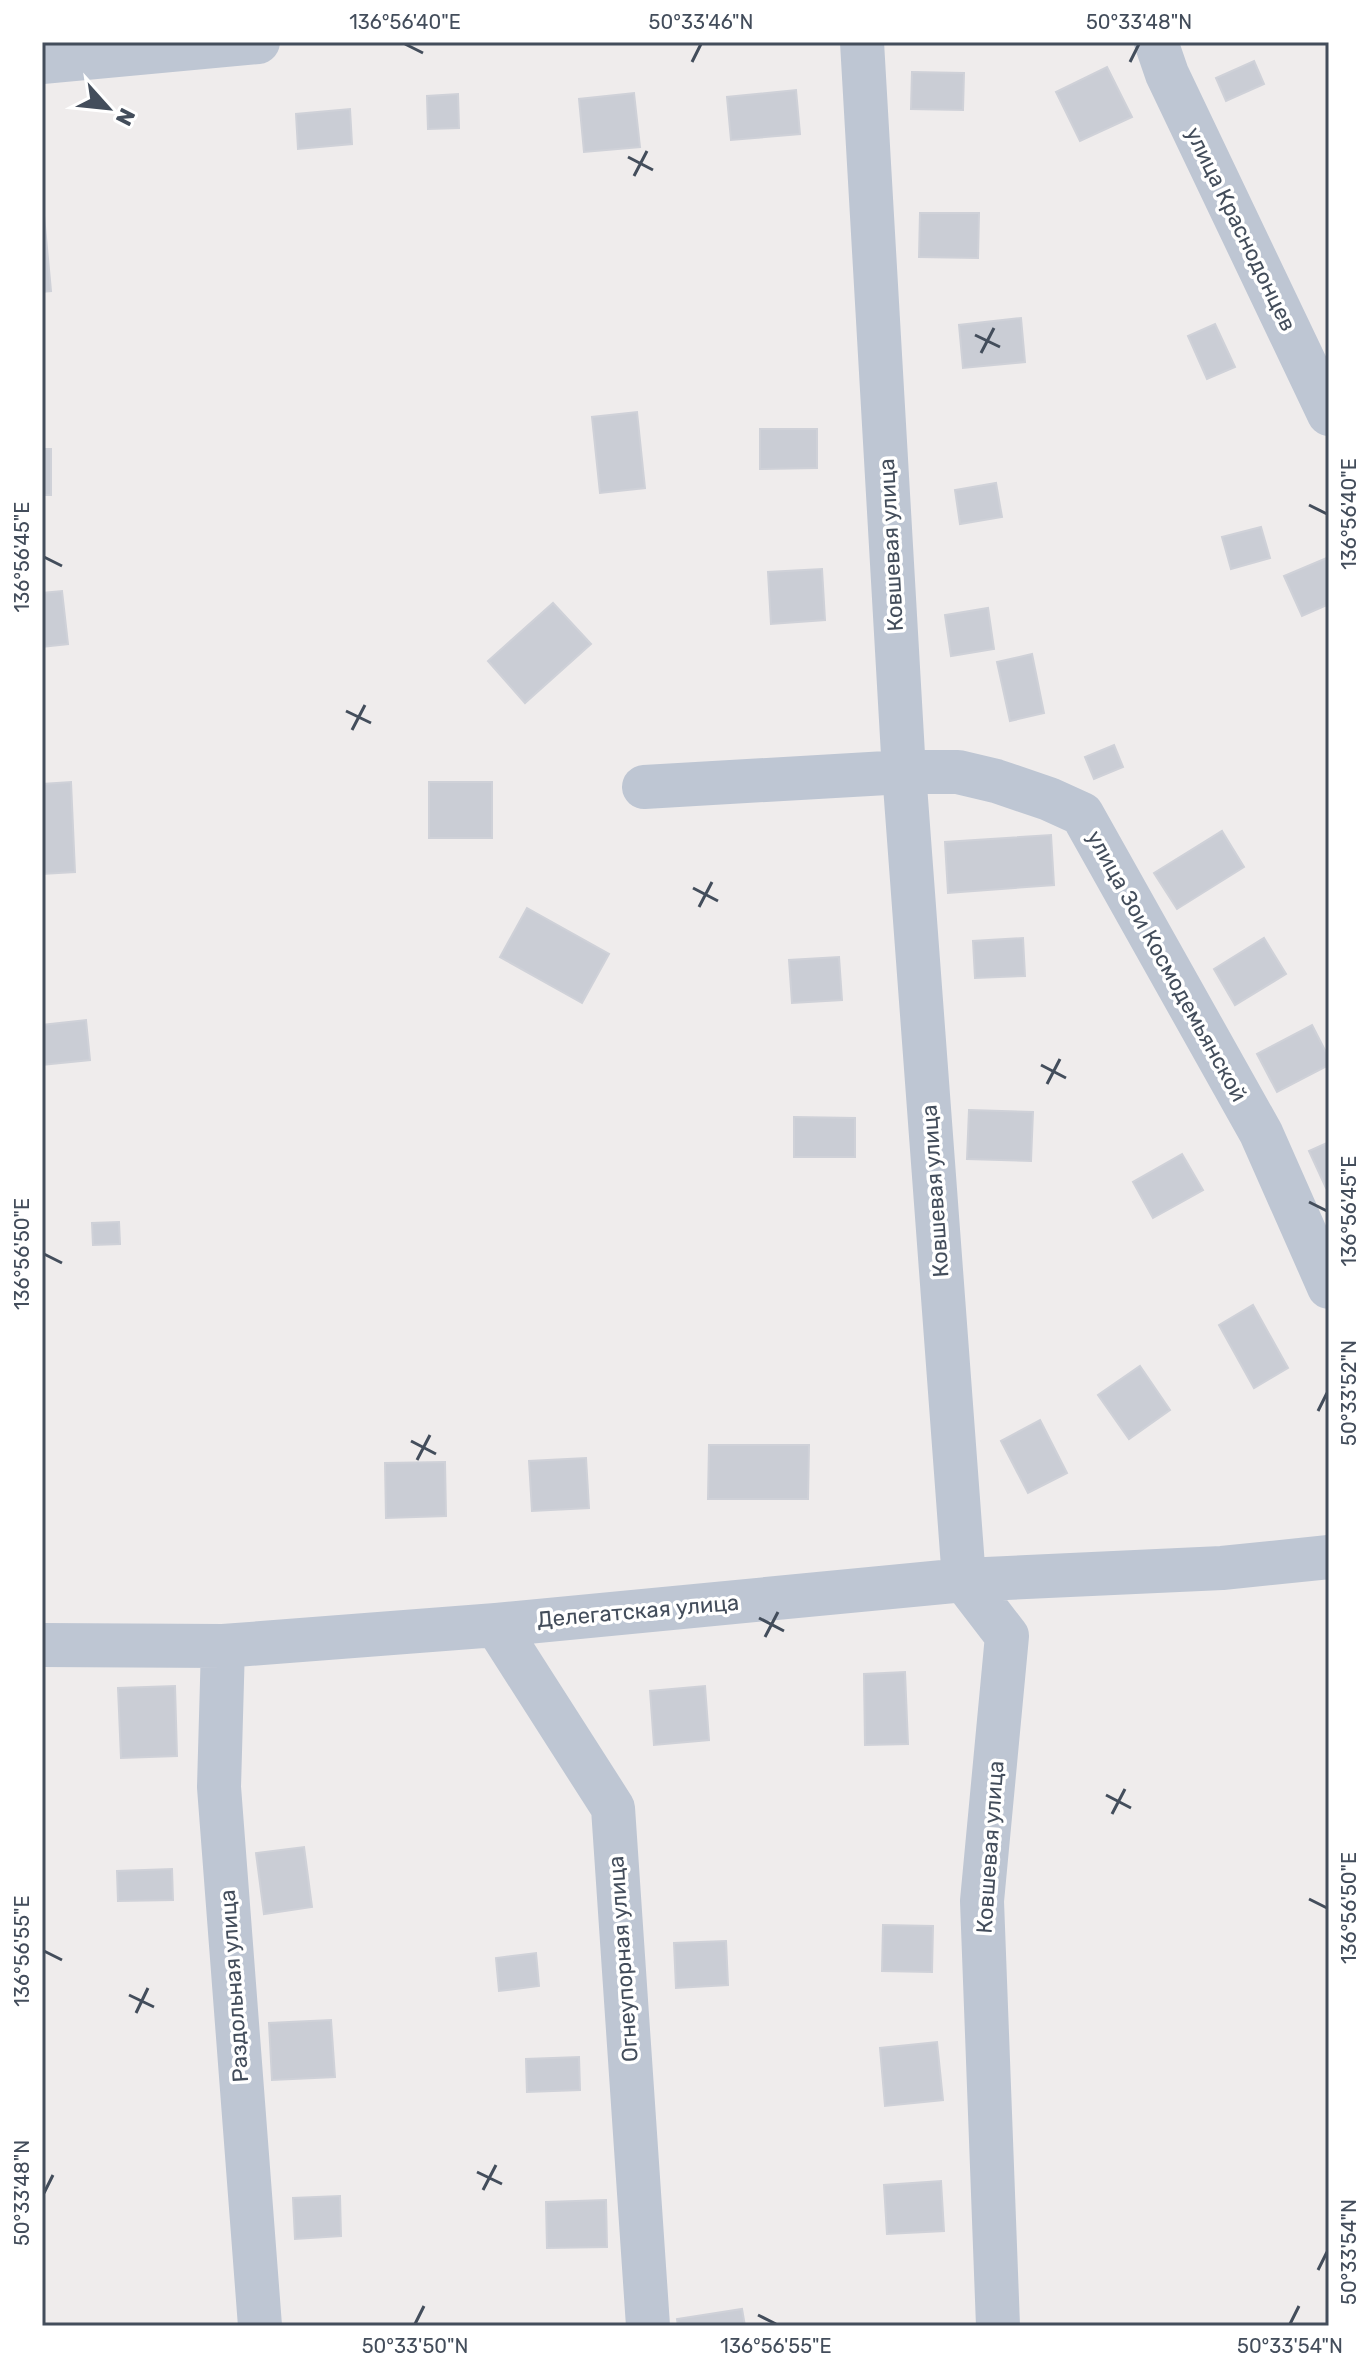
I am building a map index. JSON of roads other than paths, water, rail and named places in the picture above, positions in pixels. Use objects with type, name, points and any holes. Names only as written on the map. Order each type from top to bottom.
[{"type":"street","points":[[42,62],[258,42]]},
{"type":"street","name":"Ковшевая улица","points":[[862,42],[904,772],[964,1580],[1007,1636],[982,1901],[998,2326]]},
{"type":"street","name":"улица Краснодонцев","points":[[1156,42],[1167,74],[1329,414]]},
{"type":"street","name":"улица Зои Космодемьянской","points":[[644,787],[904,772],[958,772],[1049,799],[1082,814],[1261,1133],[1329,1287]]},
{"type":"street","name":"Делегатская улица","points":[[42,1645],[223,1646],[496,1625],[964,1580],[1222,1568],[1329,1557]]},
{"type":"street","name":"Огнеупорная улица","points":[[496,1625],[613,1808],[648,2326]]},
{"type":"street","name":"Раздольная улица","points":[[223,1646],[219,1787],[260,2326]]}]
